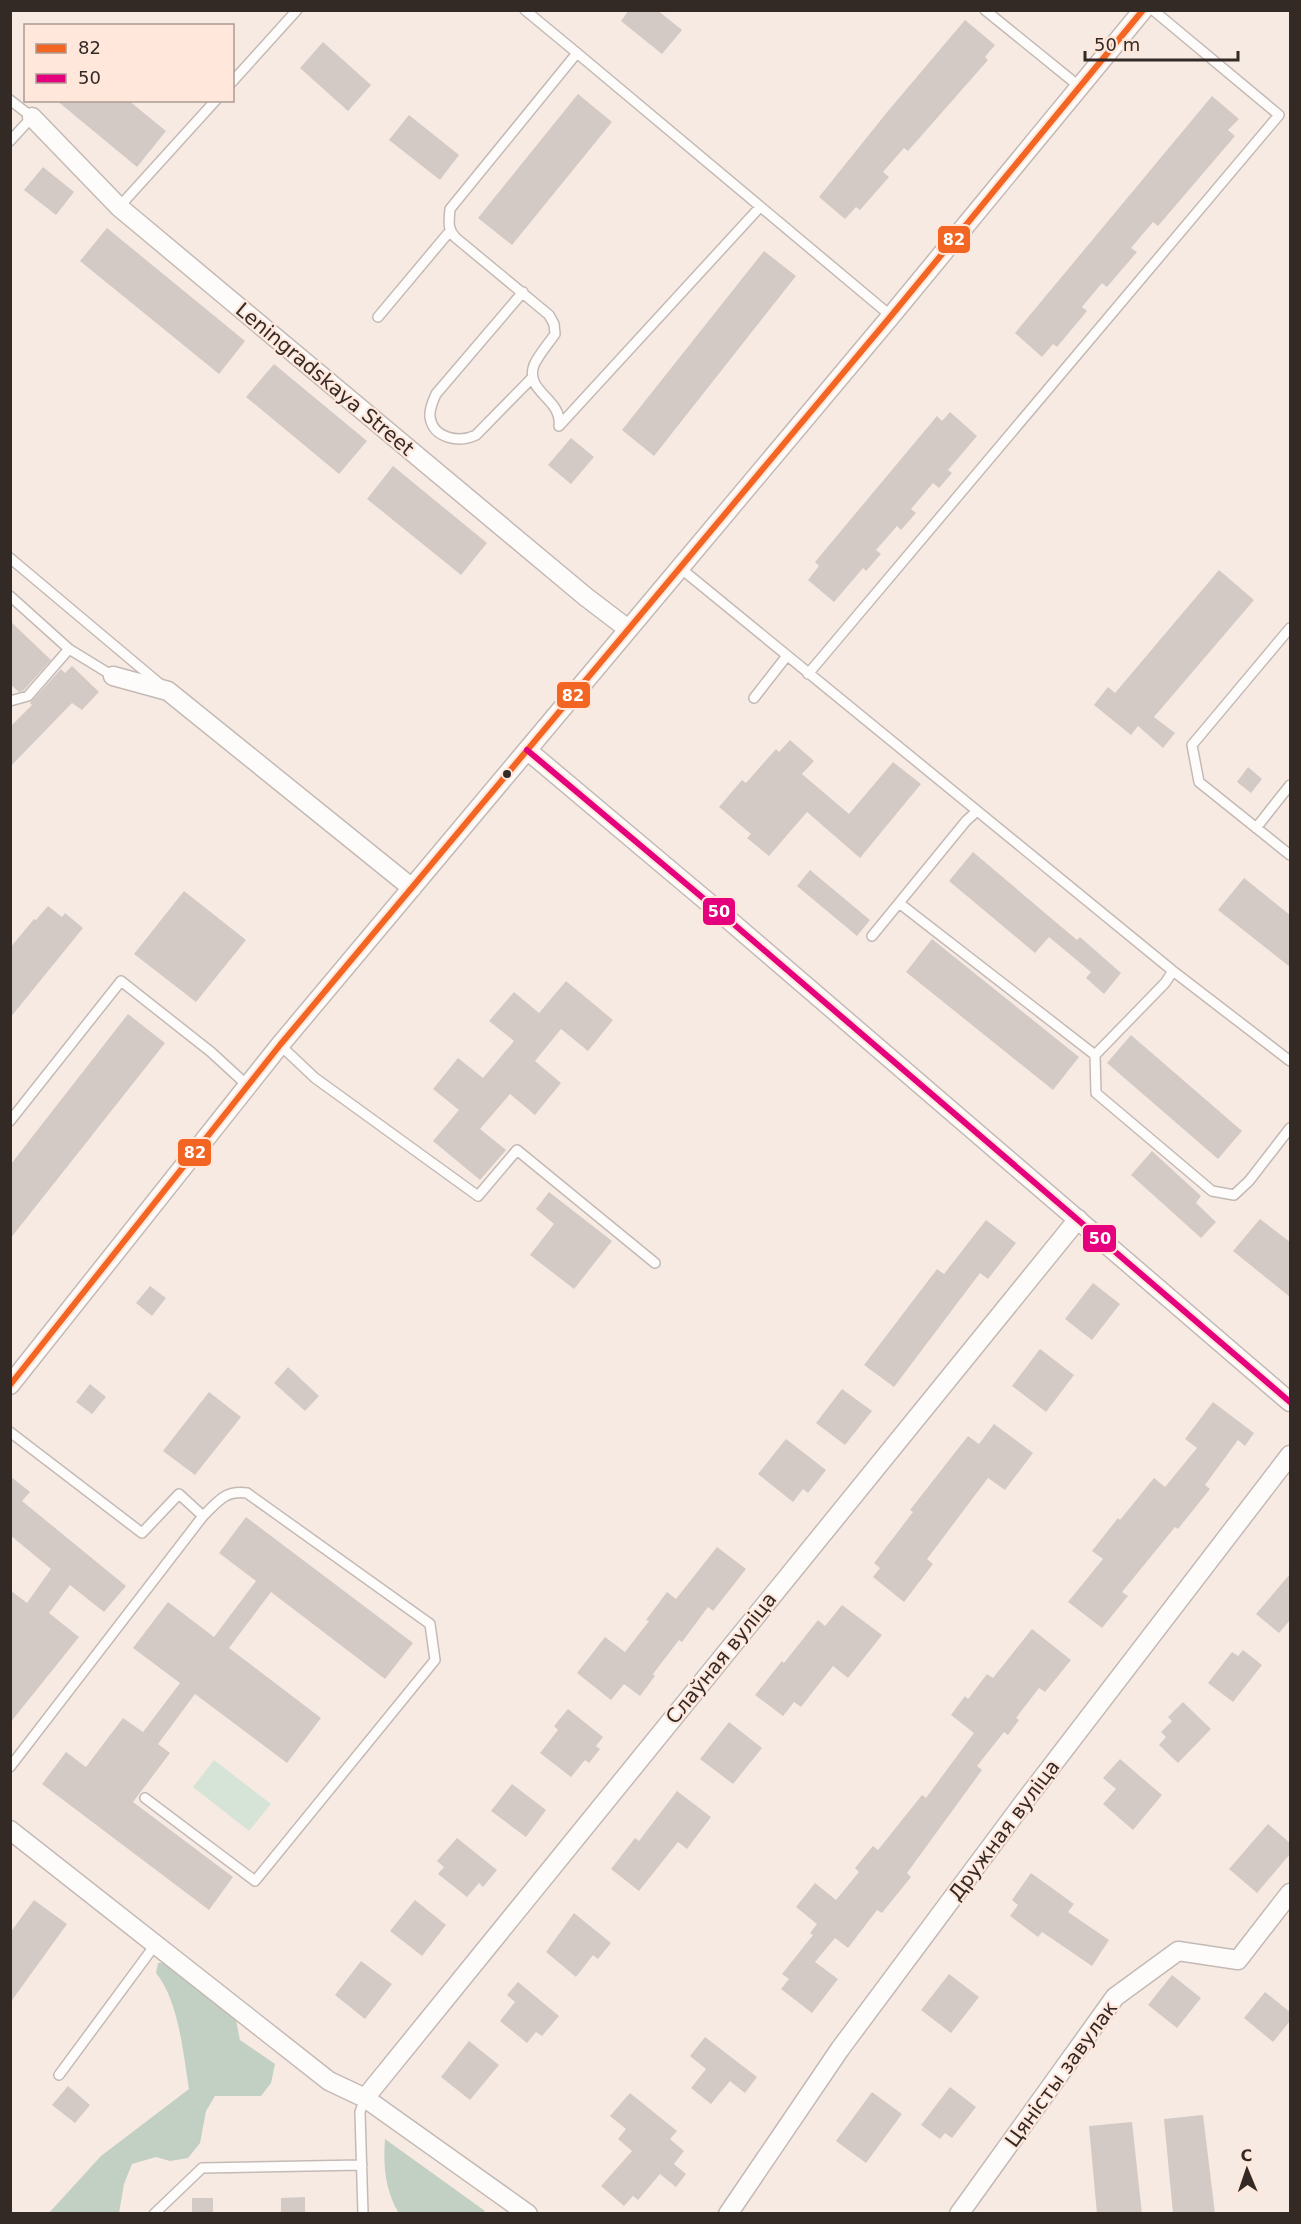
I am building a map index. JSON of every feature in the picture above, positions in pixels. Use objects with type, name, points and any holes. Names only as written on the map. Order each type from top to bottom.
[{"type":"street","points":[[10,1385],[280,1045],[891,316],[1143,10]]},
{"type":"street","name":"Leningradskaya Street","points":[[32,117],[119,207],[586,597],[628,629]]},
{"type":"street","points":[[113,676],[168,691],[412,888]]},
{"type":"street","points":[[527,750],[740,929],[1290,1401]]},
{"type":"street","name":"Слаўная вуліца","points":[[365,2098],[1078,1219]]},
{"type":"street","name":"Дружная вуліца","points":[[728,2214],[840,2049],[1024,1802],[1290,1455]]},
{"type":"street","points":[[10,1830],[328,2080],[365,2098],[528,2214]]},
{"type":"street","name":"Цяністы завулак","points":[[960,2214],[1115,1997],[1179,1951],[1238,1960],[1290,1893]]},
{"type":"lane","points":[[234,80],[297,10]]},
{"type":"lane","points":[[525,10],[891,316]]},
{"type":"lane","points":[[985,10],[1080,87]]},
{"type":"lane","points":[[808,674],[1279,115],[1153,10]]},
{"type":"lane","points":[[577,52],[450,209],[448,224],[450,231],[549,315],[554,324],[555,334],[534,365],[533,377],[538,390],[558,409],[559,426],[760,207]]},
{"type":"lane","points":[[10,100],[32,117],[10,141]]},
{"type":"lane","points":[[119,207],[214,102]]},
{"type":"lane","points":[[378,317],[450,231]]},
{"type":"lane","points":[[523,292],[436,394],[430,406],[433,426],[447,438],[466,440],[476,435],[533,377]]},
{"type":"lane","points":[[10,558],[168,691]]},
{"type":"lane","points":[[679,567],[786,657],[1173,971],[1290,1061]]},
{"type":"lane","points":[[10,596],[69,649],[113,676]]},
{"type":"lane","points":[[1290,628],[1192,745],[1199,782],[1290,855]]},
{"type":"lane","points":[[10,701],[28,696],[69,649]]},
{"type":"lane","points":[[754,698],[786,657]]},
{"type":"lane","points":[[1256,828],[1290,785]]},
{"type":"lane","points":[[872,936],[966,821],[977,811]]},
{"type":"lane","points":[[899,903],[1095,1055]]},
{"type":"lane","points":[[1173,971],[1165,983],[1095,1055],[1096,1093],[1212,1191],[1234,1195],[1249,1181],[1290,1128]]},
{"type":"lane","points":[[10,1121],[121,981],[211,1052],[248,1086]]},
{"type":"lane","points":[[280,1045],[315,1078],[478,1196],[517,1150],[655,1263]]},
{"type":"lane","points":[[10,1432],[142,1533],[179,1494],[203,1516]]},
{"type":"lane","points":[[10,1767],[203,1516],[224,1495],[235,1491],[247,1493],[430,1624],[435,1660],[255,1881],[145,1798]]},
{"type":"lane","points":[[59,2075],[155,1945]]},
{"type":"lane","points":[[363,2214],[360,2112],[365,2098]]},
{"type":"lane","points":[[154,2214],[202,2168],[362,2165]]},
{"type":"green space","points":[[214,1760],[271,1804],[249,1831],[193,1787]]},
{"type":"green space","points":[[166,1962],[235,2015],[240,2040],[275,2064],[271,2083],[261,2096],[215,2096],[206,2111],[200,2143],[188,2158],[170,2161],[156,2157],[132,2164],[124,2184],[119,2213],[48,2214],[101,2156],[189,2089],[175,2013],[164,1985],[156,1973],[158,1963]]},
{"type":"green space","points":[[385,2139],[485,2211],[481,2214],[398,2212],[390,2195],[386,2177]]},
{"type":"building","points":[[629,10],[657,10],[682,30],[662,54],[621,21]]},
{"type":"building","points":[[965,20],[995,45],[985,57],[988,60],[908,151],[904,148],[883,172],[889,177],[860,210],[856,207],[845,219],[819,197]]},
{"type":"building","points":[[323,42],[371,85],[348,111],[300,68]]},
{"type":"building","points":[[578,94],[612,122],[512,245],[478,218]]},
{"type":"building","points":[[1212,96],[1239,119],[1228,130],[1235,136],[1158,226],[1153,222],[1131,248],[1137,252],[1107,287],[1102,283],[1082,307],[1087,311],[1057,347],[1053,344],[1042,357],[1015,333]]},
{"type":"building","points":[[58,102],[130,102],[166,131],[137,167]]},
{"type":"building","points":[[409,115],[459,155],[440,180],[389,140]]},
{"type":"building","points":[[43,167],[74,192],[56,215],[24,190]]},
{"type":"building","points":[[107,228],[245,341],[219,374],[80,261]]},
{"type":"building","points":[[764,251],[796,276],[654,456],[622,430]]},
{"type":"building","points":[[274,364],[367,441],[339,474],[246,397]]},
{"type":"building","points":[[950,412],[977,436],[948,470],[952,473],[939,488],[933,483],[911,509],[916,513],[901,530],[897,526],[876,550],[881,554],[866,571],[863,568],[834,602],[808,580],[819,566],[815,562],[937,416],[942,421]]},
{"type":"building","points":[[571,438],[594,457],[571,484],[548,465]]},
{"type":"building","points":[[393,466],[487,543],[461,575],[367,499]]},
{"type":"building","points":[[1219,570],[1254,600],[1154,717],[1175,733],[1163,748],[1138,726],[1131,735],[1094,705],[1108,687],[1115,693]]},
{"type":"building","points":[[10,621],[51,660],[24,690],[19,692],[10,684]]},
{"type":"building","points":[[72,666],[99,692],[82,710],[72,703],[10,767],[10,727],[32,705],[30,703],[61,669],[65,673]]},
{"type":"building","points":[[790,740],[814,761],[802,774],[849,814],[893,762],[921,784],[860,858],[807,812],[769,856],[747,838],[751,834],[719,807],[742,780],[746,783],[776,749],[779,752]]},
{"type":"building","points":[[1248,767],[1262,779],[1251,793],[1237,782]]},
{"type":"building","points":[[973,852],[1077,940],[1080,937],[1121,973],[1104,994],[1086,978],[1091,972],[1049,937],[1035,953],[949,881]]},
{"type":"building","points":[[810,870],[870,920],[857,936],[797,886]]},
{"type":"building","points":[[1244,878],[1290,915],[1290,967],[1218,910]]},
{"type":"building","points":[[184,891],[246,940],[196,1002],[134,954]]},
{"type":"building","points":[[48,906],[62,917],[65,913],[83,928],[10,1018],[10,948]]},
{"type":"building","points":[[932,939],[1079,1057],[1053,1090],[906,972]]},
{"type":"building","points":[[566,981],[613,1020],[588,1051],[561,1029],[535,1061],[561,1083],[535,1115],[510,1094],[480,1129],[506,1150],[480,1180],[433,1141],[459,1110],[433,1089],[458,1058],[483,1078],[514,1041],[489,1021],[514,992],[539,1013]]},
{"type":"building","points":[[128,1014],[165,1043],[10,1239],[11,1164]]},
{"type":"building","points":[[1131,1035],[1242,1131],[1218,1159],[1107,1063]]},
{"type":"building","points":[[1152,1151],[1201,1196],[1196,1203],[1216,1222],[1201,1238],[1131,1175]]},
{"type":"building","points":[[549,1192],[612,1241],[574,1289],[530,1255],[554,1224],[536,1209]]},
{"type":"building","points":[[1260,1219],[1290,1242],[1290,1297],[1233,1251]]},
{"type":"building","points":[[986,1220],[1016,1243],[988,1279],[980,1273],[894,1387],[864,1365],[937,1269],[944,1274]]},
{"type":"building","points":[[1093,1283],[1120,1304],[1092,1340],[1065,1319]]},
{"type":"building","points":[[150,1286],[166,1298],[152,1316],[136,1303]]},
{"type":"building","points":[[1040,1349],[1074,1375],[1046,1412],[1012,1386]]},
{"type":"building","points":[[288,1367],[319,1396],[305,1411],[274,1383]]},
{"type":"building","points":[[90,1384],[106,1397],[92,1414],[76,1402]]},
{"type":"building","points":[[842,1389],[872,1411],[845,1445],[816,1423]]},
{"type":"building","points":[[209,1392],[241,1417],[195,1475],[163,1451]]},
{"type":"building","points":[[1213,1402],[1254,1433],[1245,1446],[1238,1440],[1205,1485],[1210,1489],[1178,1529],[1175,1527],[1122,1592],[1128,1596],[1102,1628],[1068,1602],[1103,1559],[1092,1551],[1154,1478],[1165,1487],[1197,1448],[1185,1439]]},
{"type":"building","points":[[994,1424],[1033,1453],[1005,1490],[988,1478],[927,1559],[933,1564],[904,1602],[873,1577],[880,1568],[874,1563],[913,1512],[910,1510],[968,1436],[979,1444]]},
{"type":"building","points":[[786,1439],[826,1470],[808,1493],[803,1489],[793,1502],[758,1474]]},
{"type":"building","points":[[10,1476],[30,1492],[22,1501],[126,1586],[104,1612],[70,1585],[49,1613],[79,1637],[10,1723],[10,1590],[27,1603],[51,1569],[10,1535]]},
{"type":"building","points":[[246,1517],[413,1643],[385,1679],[271,1592],[229,1648],[321,1718],[287,1763],[195,1694],[158,1744],[170,1753],[133,1802],[233,1877],[209,1910],[42,1784],[66,1752],[86,1767],[123,1718],[143,1732],[180,1683],[133,1648],[168,1602],[214,1637],[256,1581],[219,1553]]},
{"type":"building","points":[[717,1547],[746,1569],[713,1611],[708,1607],[682,1642],[679,1640],[653,1674],[655,1676],[640,1696],[624,1684],[611,1700],[577,1673],[605,1637],[625,1652],[649,1621],[646,1620],[667,1592],[676,1599]]},
{"type":"building","points":[[1290,1574],[1290,1620],[1279,1633],[1256,1614]]},
{"type":"building","points":[[842,1605],[882,1635],[848,1678],[833,1666],[801,1707],[794,1702],[783,1716],[755,1695],[818,1620],[825,1626]]},
{"type":"building","points":[[1032,1629],[1071,1660],[1045,1692],[1039,1688],[1016,1718],[1019,1720],[1008,1735],[1004,1732],[977,1766],[982,1770],[907,1873],[911,1877],[882,1913],[877,1910],[848,1948],[835,1938],[815,1962],[838,1979],[812,2013],[781,1989],[789,1979],[782,1974],[813,1935],[810,1933],[817,1924],[796,1907],[815,1883],[836,1900],[859,1872],[855,1868],[873,1846],[878,1850],[922,1795],[926,1798],[974,1733],[951,1715],[965,1696],[968,1699],[987,1674],[993,1678]]},
{"type":"building","points":[[1243,1650],[1262,1665],[1233,1702],[1208,1683],[1232,1652],[1238,1656]]},
{"type":"building","points":[[1183,1702],[1211,1729],[1178,1763],[1159,1745],[1166,1737],[1161,1732],[1172,1721],[1168,1717]]},
{"type":"building","points":[[568,1709],[603,1737],[596,1746],[600,1749],[589,1763],[585,1760],[571,1777],[540,1753],[558,1730],[554,1726]]},
{"type":"building","points":[[729,1722],[762,1748],[733,1784],[700,1759]]},
{"type":"building","points":[[1120,1759],[1162,1795],[1133,1830],[1103,1804],[1116,1789],[1103,1778]]},
{"type":"building","points":[[512,1784],[546,1810],[526,1837],[491,1811]]},
{"type":"building","points":[[677,1791],[711,1817],[687,1849],[678,1842],[639,1891],[611,1869],[635,1838],[639,1841]]},
{"type":"building","points":[[1268,1824],[1290,1843],[1290,1854],[1257,1893],[1229,1869]]},
{"type":"building","points":[[457,1838],[497,1870],[483,1887],[479,1883],[467,1897],[438,1874],[444,1867],[437,1861]]},
{"type":"building","points":[[1031,1873],[1074,1904],[1068,1912],[1109,1940],[1092,1966],[1042,1932],[1038,1937],[1010,1916],[1018,1905],[1012,1900]]},
{"type":"building","points":[[34,1900],[67,1924],[10,2003],[10,1933]]},
{"type":"building","points":[[415,1900],[446,1925],[422,1956],[390,1931]]},
{"type":"building","points":[[574,1913],[611,1943],[598,1959],[593,1955],[576,1977],[546,1952]]},
{"type":"building","points":[[361,1961],[392,1984],[365,2019],[335,1995]]},
{"type":"building","points":[[949,1974],[979,1997],[951,2033],[921,2010]]},
{"type":"building","points":[[1172,1975],[1201,1998],[1177,2028],[1148,2005]]},
{"type":"building","points":[[518,1982],[559,2016],[542,2036],[536,2032],[527,2043],[500,2021],[515,2002],[507,1995]]},
{"type":"building","points":[[1265,1992],[1290,2012],[1290,2021],[1273,2042],[1244,2018]]},
{"type":"building","points":[[705,2037],[757,2077],[745,2093],[730,2081],[711,2104],[691,2088],[706,2069],[690,2056]]},
{"type":"building","points":[[469,2041],[499,2065],[470,2100],[441,2077]]},
{"type":"building","points":[[68,2086],[90,2105],[75,2123],[52,2105]]},
{"type":"building","points":[[950,2087],[976,2107],[952,2138],[945,2133],[940,2139],[921,2125]]},
{"type":"building","points":[[872,2092],[902,2114],[866,2163],[836,2141]]},
{"type":"building","points":[[630,2093],[677,2131],[670,2139],[684,2151],[674,2164],[686,2174],[676,2187],[660,2174],[638,2200],[633,2196],[624,2206],[601,2186],[632,2151],[618,2139],[626,2129],[610,2116]]},
{"type":"building","points":[[1203,2115],[1215,2214],[1173,2214],[1164,2119]]},
{"type":"building","points":[[1132,2122],[1142,2214],[1097,2214],[1089,2126]]},
{"type":"building","points":[[305,2197],[305,2214],[281,2214],[281,2198]]},
{"type":"building","points":[[192,2198],[213,2198],[213,2214],[192,2214]]},
{"type":"transit line","name":"82","points":[[10,1385],[280,1045],[891,316],[1143,10]]},
{"type":"transit line","name":"50","points":[[527,750],[722,914],[1290,1402]]}]
